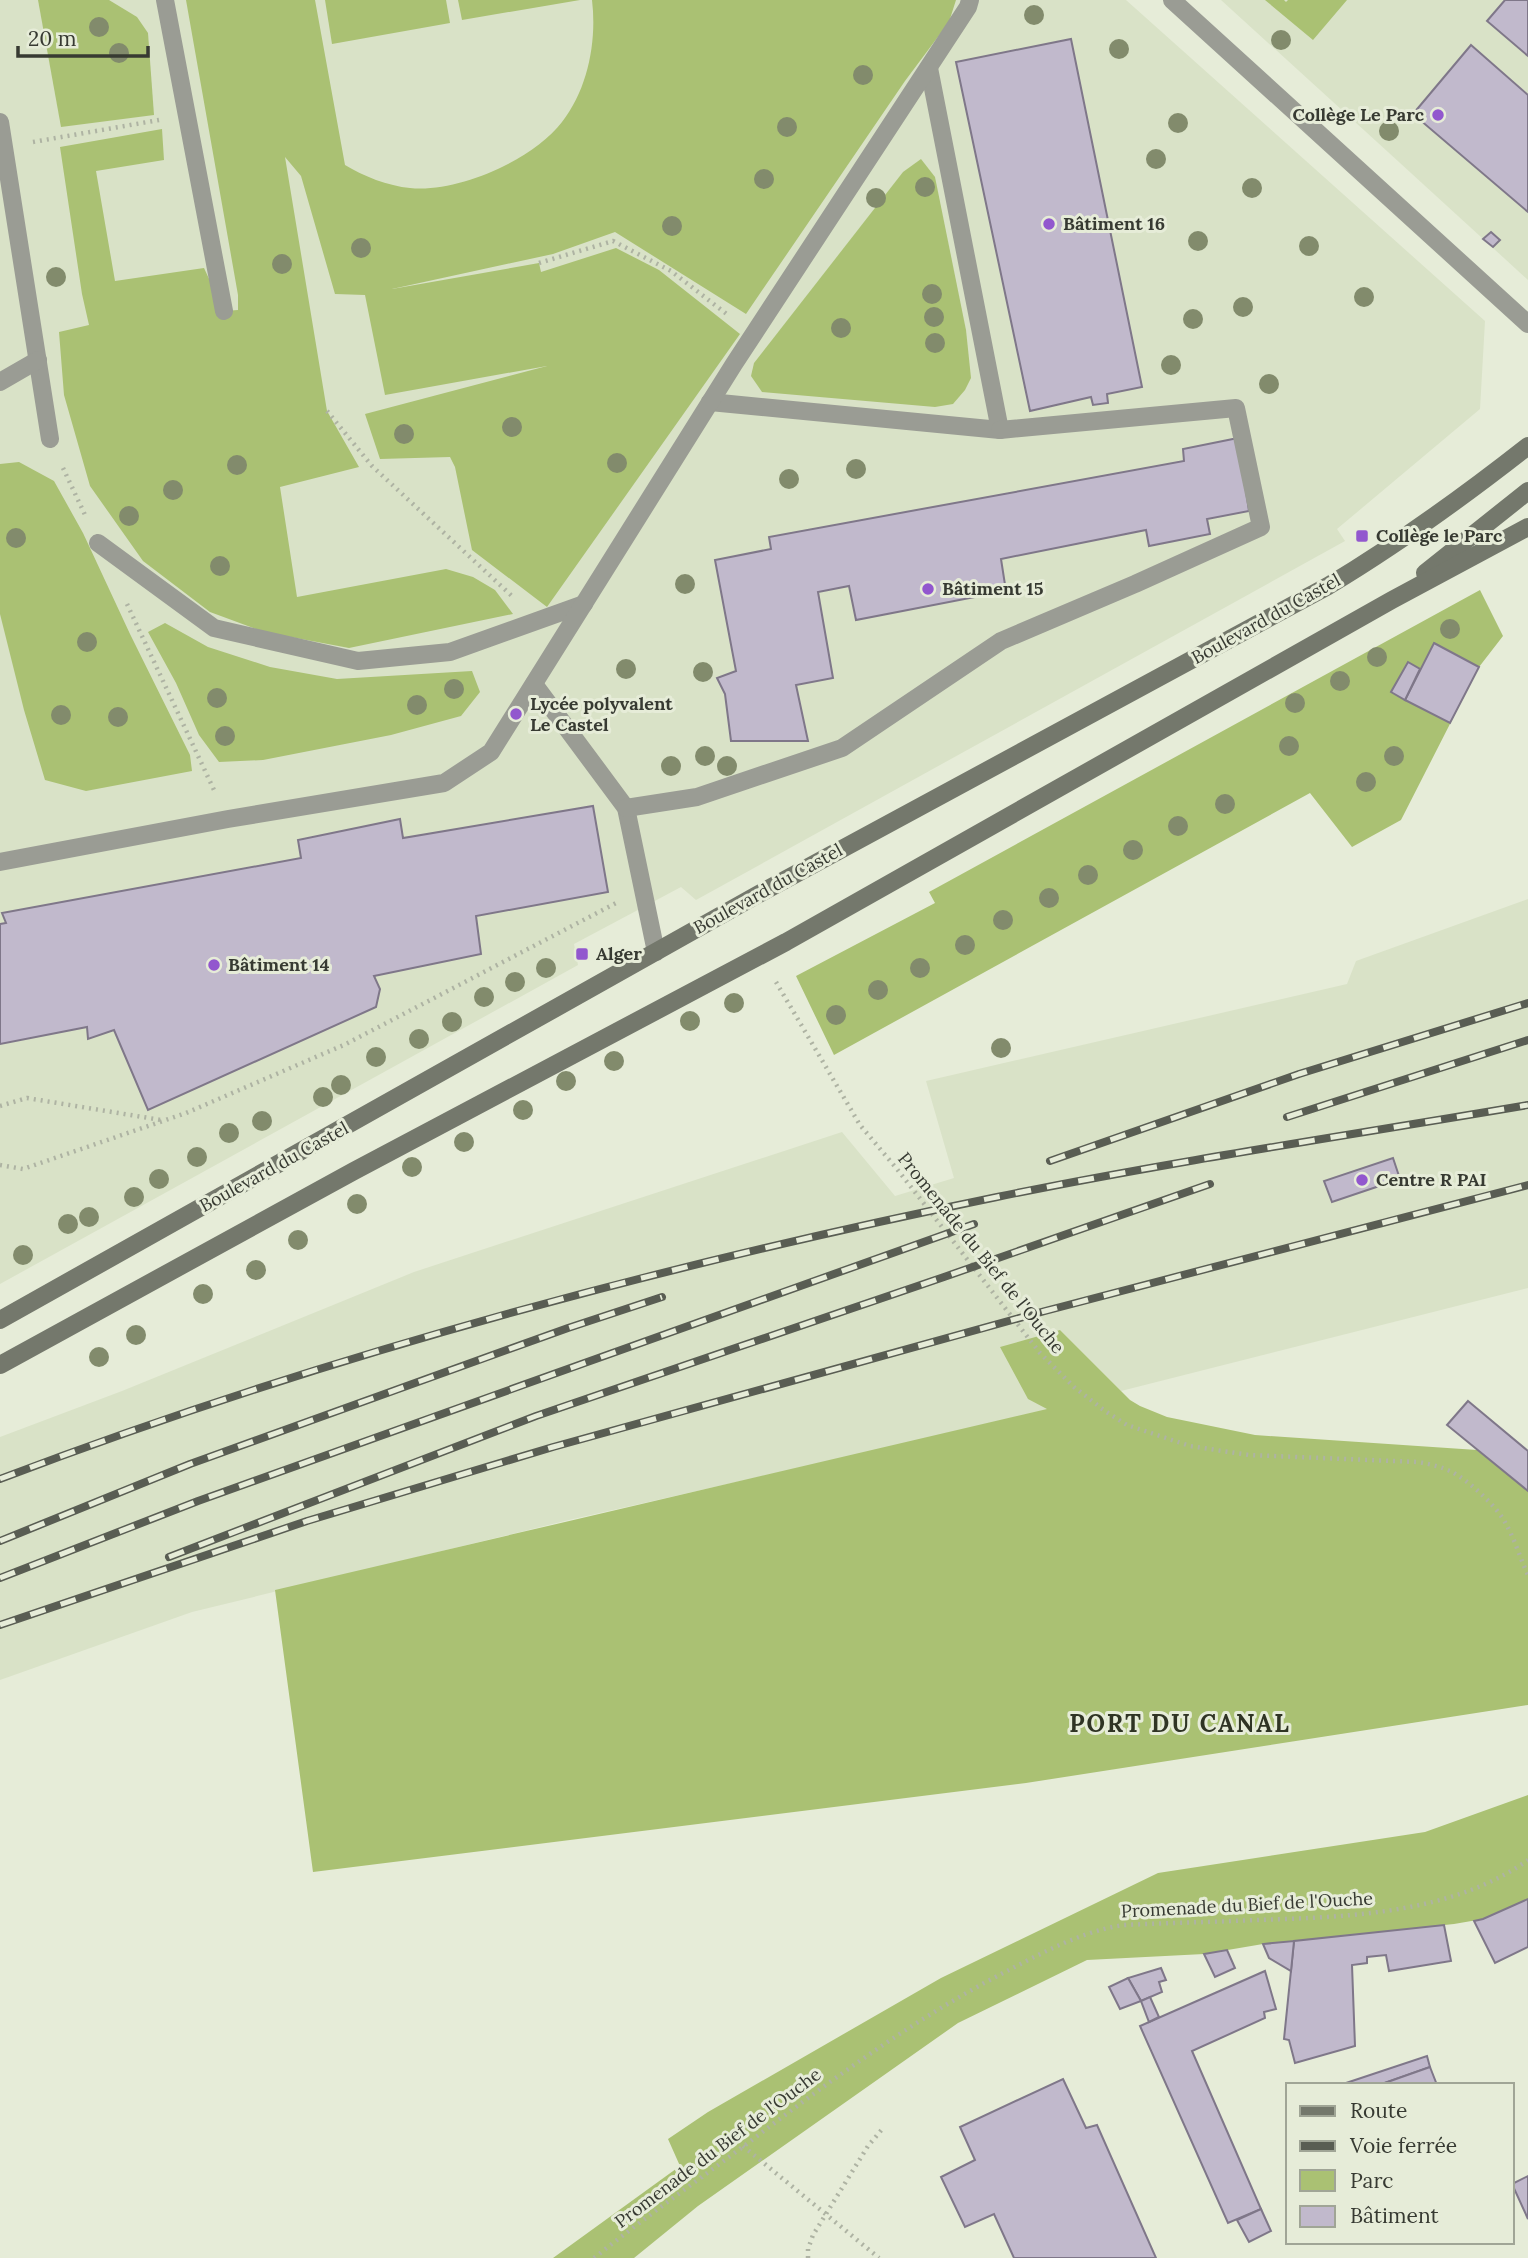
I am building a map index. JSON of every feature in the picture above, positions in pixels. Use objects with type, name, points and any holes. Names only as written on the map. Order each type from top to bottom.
[{"type":"main road","name":"Boulevard du Castel","points":[[0,1320],[757,895],[1328,586],[1398,543],[1528,446]]},
{"type":"main road","points":[[1392,600],[1528,492]]},
{"type":"main road","points":[[0,1365],[366,1165],[786,942],[1392,600],[1528,527]]},
{"type":"street","points":[[165,0],[224,311]]},
{"type":"street","points":[[0,862],[228,819],[444,783],[491,752],[710,402],[929,68],[970,0]]},
{"type":"street","points":[[1172,0],[1528,324]]},
{"type":"street","points":[[929,68],[1000,430]]},
{"type":"street","points":[[0,122],[50,439]]},
{"type":"street","points":[[0,382],[38,360]]},
{"type":"street","points":[[626,808],[697,797],[842,748],[1001,640],[1261,527],[1236,408],[1000,430],[710,402]]},
{"type":"street","points":[[98,543],[214,628],[358,661],[450,652],[584,604]]},
{"type":"street","points":[[534,684],[626,808],[656,951]]},
{"type":"path","points":[[4,147],[187,116]]},
{"type":"path","points":[[539,263],[613,241],[671,271],[753,335]]},
{"type":"path","points":[[327,411],[372,466],[539,620]]},
{"type":"path","points":[[50,439],[98,543]]},
{"type":"path","points":[[122,593],[228,819]]},
{"type":"path","points":[[0,1165],[23,1170],[186,1113],[346,1044],[643,888]]},
{"type":"path","name":"Promenade du Bief de l'Ouche","points":[[775,980],[860,1125],[1040,1353],[1074,1387],[1127,1425],[1189,1446],[1249,1455],[1418,1462],[1452,1472],[1500,1514],[1528,1575]]},
{"type":"path","points":[[0,1106],[27,1098],[164,1121]]},
{"type":"path","name":"Promenade du Bief de l'Ouche","points":[[594,2258],[864,2058],[1010,1969],[1090,1933],[1124,1925],[1334,1916],[1391,1909],[1455,1895],[1486,1884],[1507,1875],[1528,1860]]},
{"type":"path","points":[[808,2258],[813,2235],[868,2146],[884,2127]]},
{"type":"path","points":[[743,2146],[879,2258]]},
{"type":"shaded area","name":"Lycée polyvalent Le Castel","points":[[0,0],[1126,0],[1485,321],[1480,409],[1337,529],[1345,541],[696,900],[681,887],[574,944],[578,965],[0,1284]]},
{"type":"shaded area","name":"Collège Le Parc","points":[[1221,0],[1528,0],[1528,280],[1388,152]]},
{"type":"shaded area","points":[[1528,899],[1528,1288],[1121,1391],[1060,1330],[1048,1409],[569,1520],[192,1612],[0,1680],[0,1437],[122,1391],[414,1272],[842,1132],[895,1196],[954,1178],[926,1081],[1347,984],[1356,961]]},
{"type":"green space","points":[[38,0],[109,0],[137,17],[148,33],[154,115],[61,127]]},
{"type":"green space","points":[[186,0],[315,0],[345,165],[368,177],[393,185],[429,188],[472,179],[514,161],[549,136],[562,122],[578,95],[589,64],[593,32],[592,0],[956,0],[949,22],[905,81],[746,314],[615,232],[553,254],[392,289],[539,263],[541,272],[616,248],[659,270],[740,334],[547,607],[472,550],[455,467],[450,457],[380,459],[365,414],[547,366],[385,395],[365,295],[335,294],[301,176],[285,157],[327,411],[359,467],[280,487],[297,597],[446,569],[473,577],[495,590],[513,614],[349,648],[264,632],[210,612],[143,561],[90,486],[64,395],[59,332],[89,325],[60,147],[162,129],[164,160],[96,171],[115,281],[204,268],[224,311],[238,310],[238,295]]},
{"type":"green space","points":[[325,0],[446,0],[450,23],[332,44]]},
{"type":"green space","points":[[458,0],[580,0],[462,20]]},
{"type":"green space","points":[[1265,0],[1286,2],[1347,0],[1313,40]]},
{"type":"green space","points":[[921,159],[935,177],[966,330],[971,378],[965,390],[953,404],[935,407],[762,392],[751,376],[754,363],[903,172]]},
{"type":"green space","points":[[19,462],[54,481],[83,533],[190,755],[192,771],[86,791],[45,780],[0,614],[0,464]]},
{"type":"green space","points":[[1480,590],[1503,636],[1479,667],[1401,820],[1352,847],[1310,793],[834,1055],[796,976],[935,903],[929,892]]},
{"type":"green space","points":[[165,623],[208,647],[270,667],[337,679],[472,671],[480,692],[461,716],[391,735],[263,760],[219,762],[199,735],[176,683],[148,632]]},
{"type":"green space","points":[[1060,1330],[1130,1400],[1167,1417],[1255,1435],[1477,1450],[1528,1491],[1528,1705],[1026,1783],[313,1872],[275,1590],[1047,1409],[1028,1399],[1000,1347]]},
{"type":"green space","points":[[1528,1795],[1528,1899],[1483,1919],[1454,1924],[1263,1944],[1204,1954],[1087,1960],[958,2023],[698,2206],[634,2258],[553,2258],[680,2166],[668,2139],[708,2112],[941,1978],[1158,1873],[1425,1832]]},
{"type":"building","points":[[1505,0],[1528,0],[1528,56],[1487,21]]},
{"type":"building","name":"Bâtiment 16","points":[[1071,39],[1142,387],[1107,394],[1108,403],[1093,405],[1091,397],[1030,411],[956,62]]},
{"type":"building","points":[[1471,45],[1528,95],[1528,212],[1413,114]]},
{"type":"building","points":[[1491,232],[1500,240],[1493,247],[1483,239]]},
{"type":"building","name":"Bâtiment 15","points":[[1238,438],[1249,511],[1207,519],[1210,534],[1149,546],[1146,530],[1001,559],[1006,591],[856,620],[849,586],[818,592],[833,678],[796,685],[808,741],[731,741],[725,694],[717,678],[736,671],[715,560],[771,549],[769,537],[1184,461],[1183,449]]},
{"type":"building","points":[[1434,643],[1479,667],[1450,723],[1405,700]]},
{"type":"building","points":[[1408,662],[1420,669],[1405,700],[1391,692]]},
{"type":"building","name":"Bâtiment 14","points":[[593,806],[608,892],[476,916],[481,954],[374,976],[380,989],[376,1007],[148,1110],[114,1030],[88,1039],[87,1027],[0,1044],[0,924],[6,923],[2,913],[301,858],[298,840],[400,819],[403,838]]},
{"type":"building","name":"Centre R PAI","points":[[1393,1158],[1400,1179],[1332,1202],[1324,1181]]},
{"type":"building","points":[[1468,1401],[1528,1451],[1528,1491],[1447,1425]]},
{"type":"building","points":[[1528,1899],[1528,1947],[1495,1963],[1474,1921]]},
{"type":"building","points":[[1444,1925],[1451,1961],[1389,1971],[1386,1955],[1367,1957],[1367,1963],[1352,1965],[1355,2046],[1295,2063],[1289,2040],[1284,2039],[1294,1941]]},
{"type":"building","points":[[1294,1941],[1291,1971],[1269,1958],[1263,1944]]},
{"type":"building","points":[[1227,1950],[1235,1968],[1215,1977],[1204,1954]]},
{"type":"building","points":[[1161,1968],[1166,1980],[1159,1982],[1162,1992],[1141,2001],[1128,1978]]},
{"type":"building","points":[[1265,1971],[1276,2009],[1264,2012],[1265,2018],[1192,2051],[1261,2209],[1228,2223],[1140,2026]]},
{"type":"building","points":[[1128,1978],[1141,2001],[1120,2009],[1109,1987]]},
{"type":"building","points":[[1150,1997],[1159,2017],[1149,2022],[1141,2001]]},
{"type":"building","points":[[1427,2056],[1430,2067],[1385,2083],[1346,2083]]},
{"type":"building","points":[[1430,2067],[1436,2083],[1385,2083]]},
{"type":"building","points":[[1063,2079],[1086,2128],[1097,2125],[1156,2258],[1014,2258],[994,2214],[965,2227],[941,2177],[975,2160],[960,2127]]},
{"type":"building","points":[[1528,2176],[1528,2219],[1514,2188],[1514,2183]]},
{"type":"building","points":[[1261,2209],[1271,2231],[1249,2242],[1237,2220]]},
{"type":"railway","points":[[1050,1161],[1299,1074],[1528,1003]]},
{"type":"railway","points":[[1287,1117],[1528,1040]]},
{"type":"railway","points":[[0,1479],[122,1434],[368,1354],[618,1284],[744,1253],[1063,1184],[1528,1105]]},
{"type":"railway","points":[[169,1557],[536,1416],[1210,1184]]},
{"type":"railway","points":[[0,1625],[307,1521],[553,1447],[1045,1311],[1528,1185]]},
{"type":"railway","points":[[0,1578],[198,1501],[974,1224]]},
{"type":"railway","points":[[0,1541],[190,1464],[568,1328],[662,1297]]},
{"type":"place","name":"Collège Le Parc","points":[[1438,115]]},
{"type":"place","name":"Bâtiment 16","points":[[1049,224]]},
{"type":"place","name":"Collège le Parc","points":[[1362,536]]},
{"type":"place","name":"Bâtiment 15","points":[[928,589]]},
{"type":"place","name":"Lycée polyvalent Le Castel","points":[[516,714]]},
{"type":"place","name":"Alger","points":[[582,954]]},
{"type":"place","name":"Bâtiment 14","points":[[214,965]]},
{"type":"place","name":"Centre R PAI","points":[[1362,1180]]},
{"type":"district","name":"PORT DU CANAL","points":[[1180,1724]]}]
